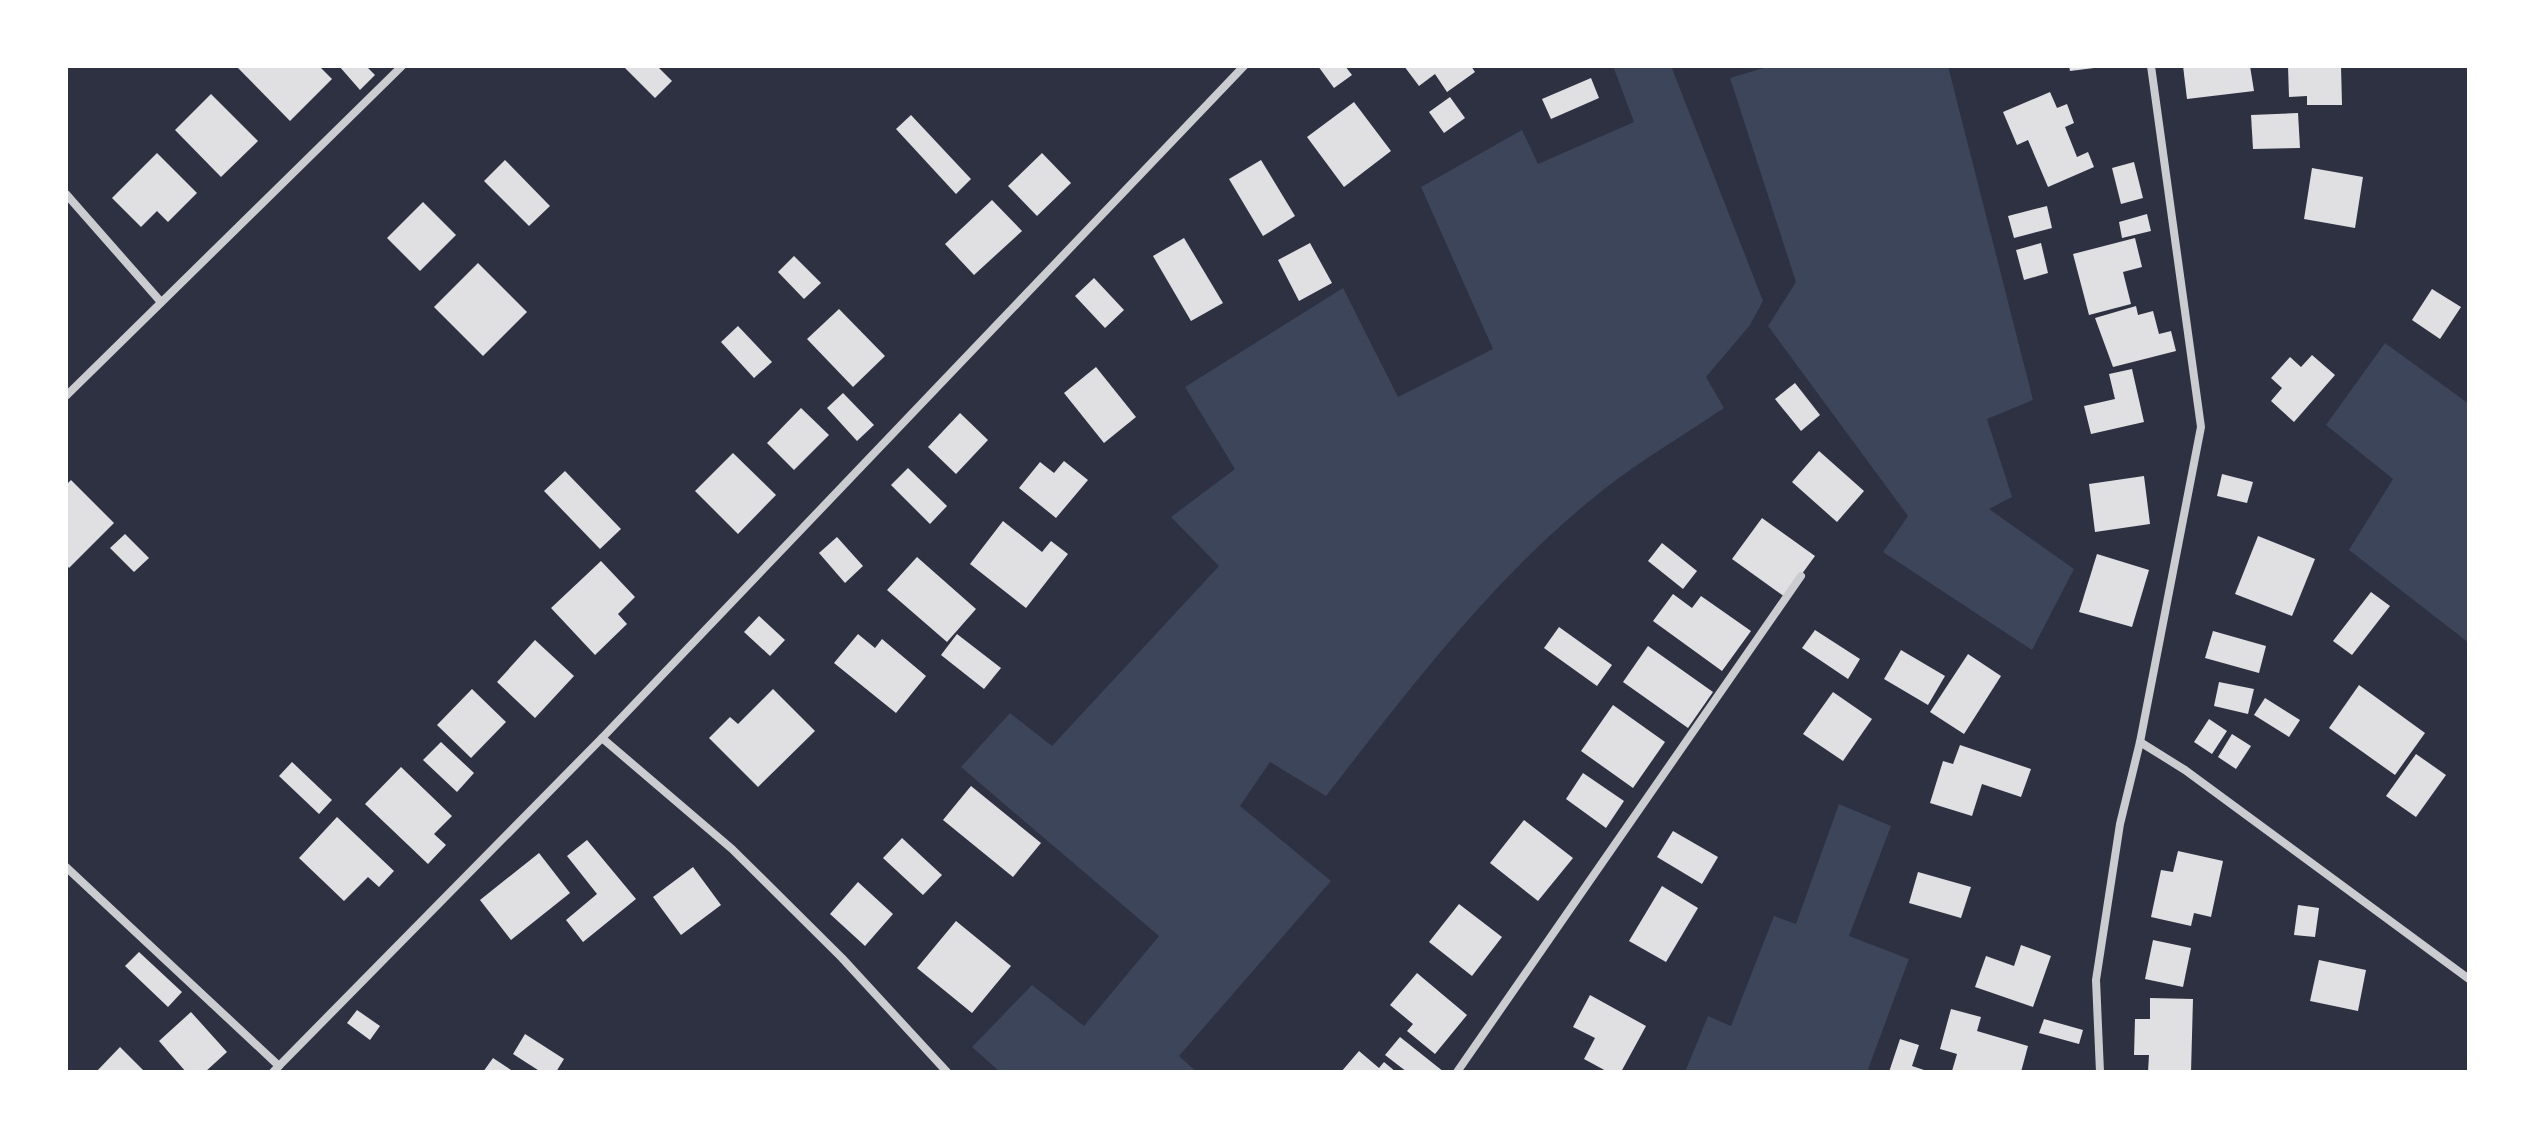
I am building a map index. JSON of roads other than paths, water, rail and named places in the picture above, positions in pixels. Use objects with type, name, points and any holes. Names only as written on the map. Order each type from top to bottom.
[{"type":"street","points":[[66,396],[402,66]]},
{"type":"street","points":[[66,867],[276,1069],[602,738],[1244,66]]},
{"type":"street","points":[[2100,1072],[2096,980],[2120,824],[2140,742],[2201,427],[2151,66]]},
{"type":"street","points":[[66,194],[161,302]]},
{"type":"street","points":[[1457,1072],[1801,576]]},
{"type":"street","points":[[602,738],[743,860],[842,958],[947,1072]]},
{"type":"street","points":[[2140,742],[2185,770],[2469,979]]}]
